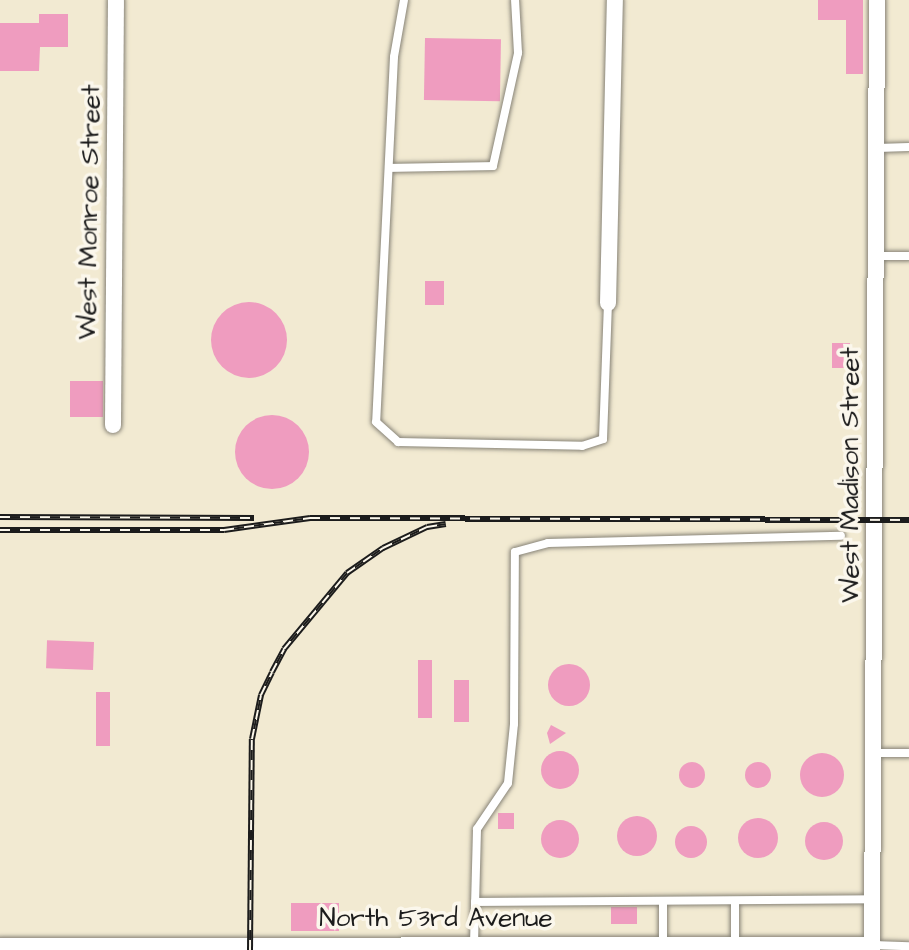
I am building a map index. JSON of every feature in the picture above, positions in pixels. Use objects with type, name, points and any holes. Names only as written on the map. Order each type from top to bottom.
[{"type":"street","name":"West Monroe Street","points":[[113,425],[116,0]]},
{"type":"street","points":[[608,303],[614,0]]},
{"type":"street","name":"West Madison Street","points":[[873,948],[877,0]]},
{"type":"street","name":"North 53rd Avenue","points":[[0,946],[474,944],[873,948]]},
{"type":"lane","points":[[404,0],[394,57],[376,422],[398,442],[582,446],[603,439],[608,303]]},
{"type":"lane","points":[[388,168],[493,166],[519,54],[515,0]]},
{"type":"lane","points":[[877,148],[909,147]]},
{"type":"lane","points":[[877,256],[909,256]]},
{"type":"lane","points":[[474,944],[477,830],[508,783],[514,724],[515,552],[548,543],[841,537]]},
{"type":"lane","points":[[874,753],[909,753]]},
{"type":"lane","points":[[475,902],[873,899]]},
{"type":"lane","points":[[663,901],[663,945]]},
{"type":"lane","points":[[736,901],[736,945]]},
{"type":"lane","points":[[873,948],[909,946]]},
{"type":"building","points":[[818,0],[863,0],[863,74],[846,74],[846,20],[818,20]]},
{"type":"building","points":[[39,14],[68,14],[68,47],[40,47],[39,71],[0,71],[0,23],[39,23]]},
{"type":"building","points":[[425,38],[501,39],[500,101],[424,100]]},
{"type":"building","points":[[425,281],[444,281],[444,305],[425,305]]},
{"type":"building","points":[[249,302],[263,305],[276,313],[284,326],[287,340],[284,354],[276,367],[263,375],[249,378],[235,375],[222,367],[214,354],[211,340],[214,326],[222,313],[235,305]]},
{"type":"building","points":[[832,343],[850,343],[850,368],[832,368]]},
{"type":"building","points":[[70,381],[103,381],[103,417],[70,417]]},
{"type":"building","points":[[272,415],[293,421],[303,431],[309,452],[303,473],[293,483],[272,489],[251,483],[241,473],[235,452],[241,431],[251,421]]},
{"type":"building","points":[[47,640],[94,642],[93,670],[46,668]]},
{"type":"building","points":[[418,660],[432,660],[432,718],[418,718]]},
{"type":"building","points":[[569,664],[584,670],[590,685],[584,700],[569,706],[554,700],[548,685],[554,670]]},
{"type":"building","points":[[454,680],[469,680],[469,722],[454,722]]},
{"type":"building","points":[[96,692],[110,692],[110,746],[96,746]]},
{"type":"building","points":[[551,725],[566,733],[550,744],[547,733]]},
{"type":"building","points":[[560,751],[573,757],[579,770],[573,783],[560,789],[547,783],[541,770],[547,757]]},
{"type":"building","points":[[822,753],[837,760],[844,775],[837,790],[822,797],[807,790],[800,775],[807,760]]},
{"type":"building","points":[[692,762],[701,766],[705,775],[701,784],[692,788],[683,784],[679,775],[683,766]]},
{"type":"building","points":[[758,762],[767,766],[771,775],[767,784],[758,788],[749,784],[745,775],[749,766]]},
{"type":"building","points":[[498,813],[514,813],[514,829],[498,829]]},
{"type":"building","points":[[637,816],[651,822],[657,836],[651,850],[637,856],[623,850],[617,836],[623,822]]},
{"type":"building","points":[[758,818],[772,824],[778,838],[772,852],[758,858],[744,852],[738,838],[744,824]]},
{"type":"building","points":[[560,820],[573,826],[579,839],[573,852],[560,858],[547,852],[541,839],[547,826]]},
{"type":"building","points":[[824,822],[837,828],[843,841],[837,854],[824,860],[811,854],[805,841],[811,828]]},
{"type":"building","points":[[691,826],[702,831],[707,842],[702,853],[691,858],[680,853],[675,842],[680,831]]},
{"type":"building","points":[[291,903],[339,903],[339,931],[291,931]]},
{"type":"building","points":[[611,907],[637,907],[637,924],[611,924]]},
{"type":"railway","points":[[0,517],[254,518]]},
{"type":"railway","points":[[0,530],[224,530],[310,518],[909,520]]},
{"type":"railway","points":[[250,950],[252,739],[261,695],[284,649],[347,573],[383,548],[427,527],[446,524]]}]
